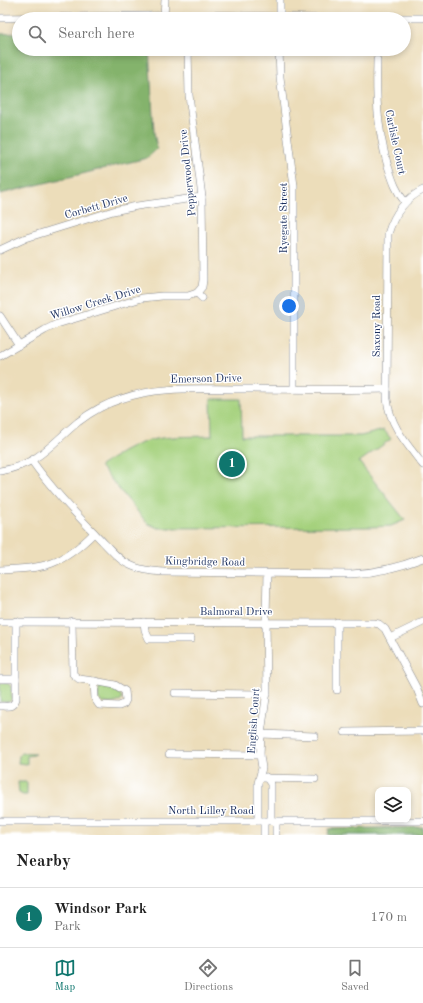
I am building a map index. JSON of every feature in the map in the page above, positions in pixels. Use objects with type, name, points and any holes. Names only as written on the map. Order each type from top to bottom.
[{"type":"street","points":[[164,12],[165,0]]},
{"type":"street","points":[[280,0],[280,12]]},
{"type":"street","points":[[0,18],[12,18]]},
{"type":"street","points":[[411,18],[423,18]]},
{"type":"street","name":"Pepperwood Drive","points":[[188,56],[189,95],[202,197],[203,280],[200,296]]},
{"type":"street","name":"Ryegate Street","points":[[280,56],[281,89],[294,186],[294,389]]},
{"type":"street","name":"Carlisle Court","points":[[377,60],[376,103],[380,132],[394,185],[405,202]]},
{"type":"street","name":"Saxony Road","points":[[422,461],[397,431],[392,422],[388,408],[387,389],[388,234],[394,216],[405,202],[423,190]]},
{"type":"street","name":"Corbett Drive","points":[[0,250],[26,238],[112,211],[202,197]]},
{"type":"street","name":"Willow Creek Drive","points":[[0,356],[57,324],[135,300],[172,295],[200,296]]},
{"type":"street","points":[[0,316],[19,345]]},
{"type":"street","name":"Emerson Drive","points":[[0,471],[15,468],[32,461],[48,450],[90,414],[122,398],[175,389],[387,389]]},
{"type":"street","name":"Kingbridge Road","points":[[32,461],[42,475],[94,533],[120,559],[128,565],[146,570],[164,572],[267,574],[364,573],[401,565],[423,558]]},
{"type":"street","points":[[0,570],[50,565],[68,556],[94,533]]},
{"type":"street","name":"English Court","points":[[267,574],[267,694],[261,734],[260,755],[267,821]]},
{"type":"street","name":"Balmoral Drive","points":[[0,622],[266,620],[374,623],[383,627],[390,638],[422,700]]},
{"type":"street","points":[[0,706],[11,706],[14,704],[16,699],[16,621]]},
{"type":"street","points":[[72,621],[72,674],[79,679],[94,681],[115,685],[124,690],[126,700],[124,704],[118,706],[99,706],[95,699],[94,681]]},
{"type":"street","points":[[144,622],[145,630],[149,639],[191,639]]},
{"type":"street","points":[[336,690],[337,622]]},
{"type":"street","points":[[390,638],[423,622]]},
{"type":"street","points":[[0,679],[16,679]]},
{"type":"street","points":[[174,693],[267,694]]},
{"type":"street","points":[[345,732],[423,731]]},
{"type":"street","points":[[261,734],[315,736]]},
{"type":"street","points":[[169,754],[260,755]]},
{"type":"street","points":[[263,778],[315,780]]},
{"type":"street","points":[[263,778],[271,784],[264,835]]},
{"type":"street","name":"North Lilley Road","points":[[0,821],[423,821]]},
{"type":"street","points":[[267,821],[276,835]]},
{"type":"green space","points":[[12,33],[12,56],[149,56],[154,132],[157,149],[147,158],[0,194],[0,34]]},
{"type":"green space","points":[[211,399],[241,399],[242,436],[361,436],[384,430],[391,439],[359,462],[405,520],[391,526],[371,527],[158,528],[147,523],[100,466],[132,447],[144,442],[160,438],[212,436]]},
{"type":"green space","points":[[0,683],[7,683],[11,686],[12,699],[9,702],[0,702]]},
{"type":"green space","points":[[103,686],[120,694],[122,699],[115,703],[102,703],[98,698],[99,688]]},
{"type":"green space","points":[[21,753],[35,754],[27,756],[27,764],[18,763]]},
{"type":"green space","points":[[18,782],[27,782],[27,795],[19,793]]},
{"type":"green space","points":[[423,827],[423,835],[328,835],[329,829]]},
{"type":"place","name":"Windsor Park","points":[[232,464]]}]
